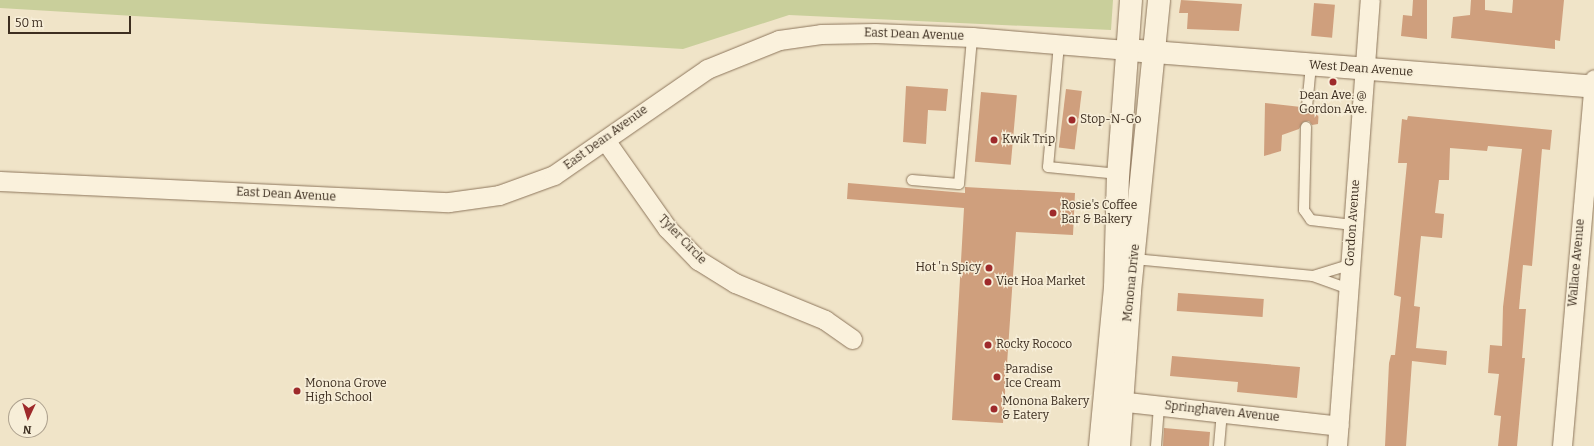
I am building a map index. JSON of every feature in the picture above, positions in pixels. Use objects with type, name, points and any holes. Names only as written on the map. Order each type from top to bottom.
[{"type":"street","name":"Monona Drive","points":[[1119,446],[1114,401],[1119,174],[1131,0]]},
{"type":"street","name":"Monona Drive","points":[[1100,446],[1114,401],[1134,259],[1156,52],[1159,0]]},
{"type":"street","name":"Gordon Avenue","points":[[1337,446],[1370,0]]},
{"type":"street","name":"East Dean Avenue","points":[[0,181],[448,202],[518,190],[571,166],[643,110],[707,69],[779,40],[821,34],[867,33],[972,37],[1128,50]]},
{"type":"street","name":"West Dean Avenue","points":[[1128,50],[1594,87]]},
{"type":"street","name":"Wallace Avenue","points":[[1562,446],[1594,79]]},
{"type":"street","name":"Tyler Circle","points":[[605,140],[667,228],[698,260],[735,283],[825,320],[852,339]]},
{"type":"street","name":"Springhaven Avenue","points":[[1114,401],[1222,411],[1339,426]]},
{"type":"lane","points":[[912,180],[959,184],[972,37]]},
{"type":"lane","points":[[1059,44],[1048,167],[1119,174]]},
{"type":"lane","points":[[1307,107],[1310,65]]},
{"type":"lane","points":[[1306,127],[1302,202],[1307,215],[1311,220],[1353,225]]},
{"type":"lane","points":[[1134,259],[1313,276],[1348,289]]},
{"type":"lane","points":[[1313,276],[1350,265]]},
{"type":"lane","points":[[1156,446],[1160,406]]},
{"type":"lane","points":[[1219,446],[1222,411]]},
{"type":"green space","points":[[0,0],[1113,0],[1111,30],[789,15],[683,49],[0,8]]},
{"type":"building","points":[[1181,0],[1242,4],[1239,31],[1187,29],[1188,13],[1179,13]]},
{"type":"building","points":[[1413,0],[1427,0],[1427,39],[1401,36],[1403,15],[1412,16]]},
{"type":"building","points":[[1471,0],[1485,0],[1485,10],[1512,13],[1513,0],[1564,0],[1560,41],[1555,40],[1555,49],[1451,38],[1453,17],[1470,15]]},
{"type":"building","points":[[1314,3],[1335,5],[1332,38],[1311,36]]},
{"type":"building","points":[[906,86],[948,89],[946,111],[928,110],[926,144],[903,142]]},
{"type":"building","name":"Stop-N-Go","points":[[1066,89],[1082,91],[1075,150],[1059,148]]},
{"type":"building","name":"Kwik Trip","points":[[981,92],[1017,95],[1011,165],[975,162]]},
{"type":"building","points":[[1265,103],[1301,107],[1307,113],[1313,108],[1319,108],[1318,124],[1312,125],[1309,121],[1303,122],[1299,129],[1282,135],[1281,151],[1264,156]]},
{"type":"building","points":[[1408,116],[1552,130],[1550,150],[1542,149],[1532,266],[1523,265],[1519,309],[1526,309],[1522,358],[1525,358],[1517,446],[1498,446],[1501,416],[1494,415],[1499,374],[1488,373],[1490,345],[1502,346],[1503,307],[1522,149],[1488,146],[1487,151],[1450,148],[1449,180],[1439,180],[1435,213],[1444,214],[1442,238],[1421,236],[1414,306],[1420,307],[1416,348],[1447,351],[1446,365],[1412,361],[1406,446],[1385,446],[1389,363],[1391,355],[1395,355],[1401,297],[1394,295],[1407,163],[1398,163],[1402,119],[1407,120]]},
{"type":"building","points":[[848,183],[965,193],[965,187],[1075,193],[1073,235],[1016,232],[1003,423],[952,420],[964,208],[847,199]]},
{"type":"building","points":[[1178,293],[1264,299],[1263,317],[1177,311]]},
{"type":"building","points":[[1172,356],[1300,367],[1297,398],[1237,392],[1238,382],[1170,376]]},
{"type":"building","points":[[1164,428],[1210,432],[1209,446],[1163,446]]},
{"type":"place","name":"Dean Ave. @ Gordon Ave.","points":[[1333,82]]},
{"type":"place","name":"Stop-N-Go","points":[[1072,120]]},
{"type":"place","name":"Kwik Trip","points":[[994,140]]},
{"type":"place","name":"Rosie's Coffee Bar & Bakery","points":[[1053,213]]},
{"type":"place","name":"Hot 'n Spicy","points":[[989,268]]},
{"type":"place","name":"Viet Hoa Market","points":[[988,282]]},
{"type":"place","name":"Rocky Rococo","points":[[988,345]]},
{"type":"place","name":"Paradise Ice Cream","points":[[997,377]]},
{"type":"place","name":"Monona Grove High School","points":[[297,391]]},
{"type":"place","name":"Monona Bakery & Eatery","points":[[994,409]]}]
